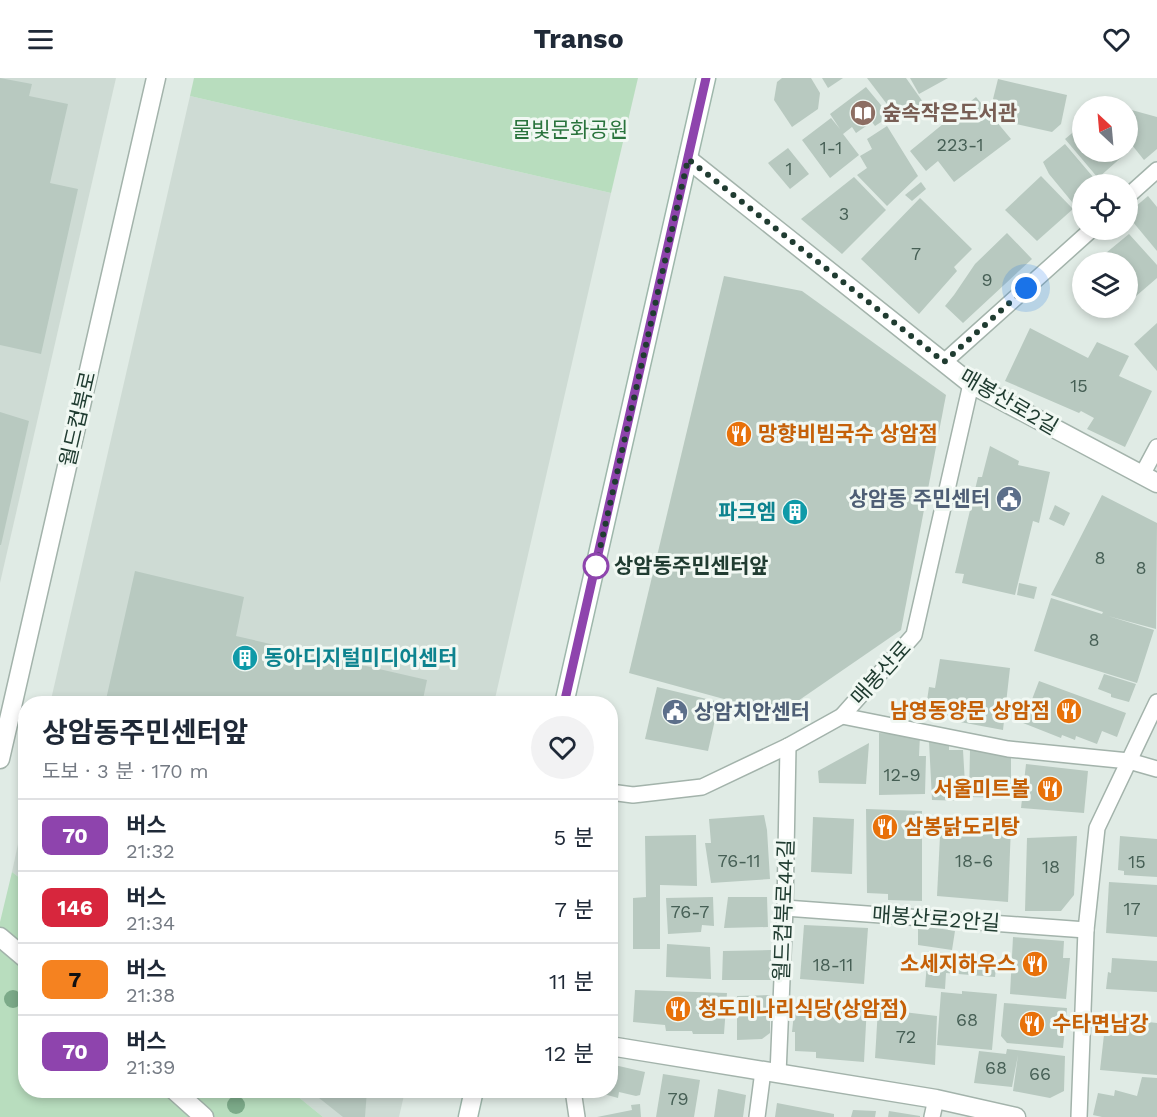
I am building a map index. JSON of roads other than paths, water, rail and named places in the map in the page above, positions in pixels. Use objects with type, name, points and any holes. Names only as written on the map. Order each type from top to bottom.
[{"type":"street","name":"월드컵북로","points":[[0,759],[156,78]]},
{"type":"street","points":[[566,696],[706,78]]},
{"type":"street","name":"매봉산로2길","points":[[688,159],[970,384],[1150,479]]},
{"type":"street","points":[[0,937],[18,952]]},
{"type":"street","points":[[618,1047],[936,1099],[1016,1117]]},
{"type":"street","points":[[183,1098],[204,1117]]},
{"type":"street","points":[[468,1117],[472,1098]]},
{"type":"lane","points":[[1138,187],[1157,170]]},
{"type":"lane","points":[[944,362],[1080,240]]},
{"type":"lane","name":"매봉산로","points":[[618,793],[633,795],[702,787],[788,746],[842,716],[914,635],[970,384]]},
{"type":"lane","name":"매봉산로2길","points":[[1150,479],[1157,447]]},
{"type":"lane","points":[[1079,1117],[1086,930],[1097,828],[1157,702]]},
{"type":"lane","points":[[842,716],[1008,749],[1129,760],[1157,769]]},
{"type":"lane","name":"월드컵북로44길","points":[[757,1117],[771,1072],[785,908],[788,746]]},
{"type":"lane","name":"매봉산로2안길","points":[[785,908],[1086,930]]},
{"type":"lane","points":[[574,1098],[577,1117]]},
{"type":"lane","points":[[932,1117],[936,1099]]},
{"type":"place","name":"숲속작은도서관","points":[[863,113]]},
{"type":"place","name":"망향비빔국수 상암점","points":[[739,434]]},
{"type":"place","name":"상암동 주민센터","points":[[1009,499]]},
{"type":"place","name":"파크엠","points":[[795,512]]},
{"type":"place","name":"상암동주민센터앞","points":[[596,566]]},
{"type":"place","name":"동아디지털미디어센터","points":[[245,658]]},
{"type":"place","name":"남영동양문 상암점","points":[[1069,711]]},
{"type":"place","name":"상암치안센터","points":[[675,712]]},
{"type":"place","name":"서울미트볼","points":[[1050,789]]},
{"type":"place","name":"삼봉닭도리탕","points":[[885,827]]},
{"type":"place","name":"소세지하우스","points":[[1035,964]]},
{"type":"place","name":"청도미나리식당(상암점)","points":[[678,1009]]},
{"type":"place","name":"수타면남강","points":[[1032,1024]]},
{"type":"park label","name":"물빛문화공원","points":[[570,130]]}]
